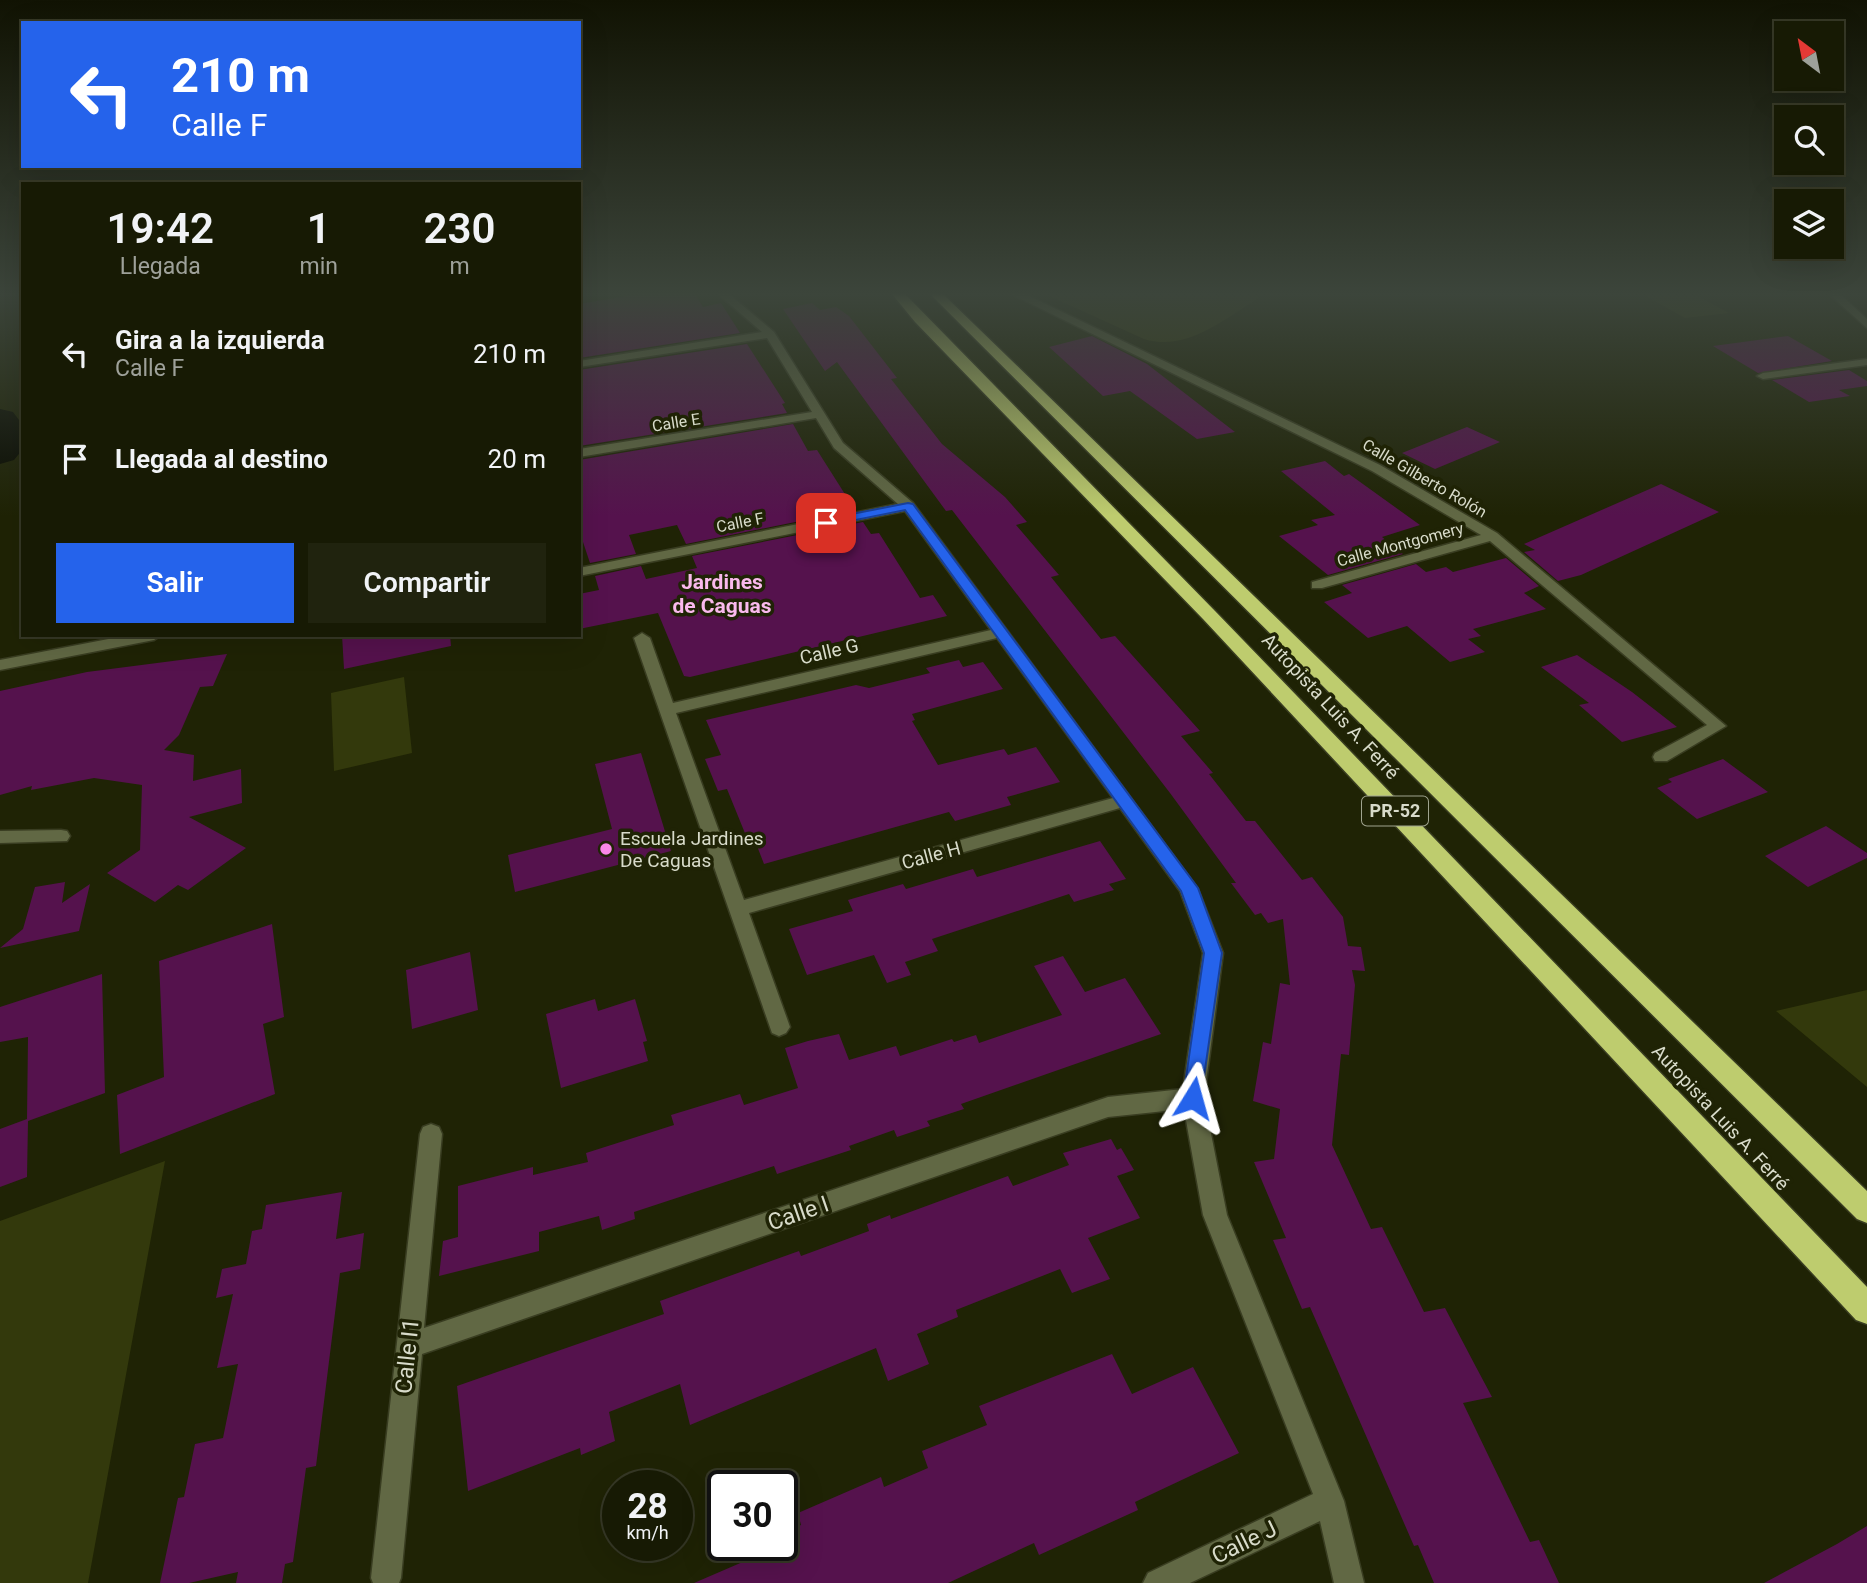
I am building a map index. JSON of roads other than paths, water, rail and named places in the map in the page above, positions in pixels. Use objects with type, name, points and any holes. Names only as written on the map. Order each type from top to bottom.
[{"type":"highway","name":"Autopista Luis A. Ferré","points":[[967,368],[1209,615],[1867,1309]]},
{"type":"highway","name":"Autopista Luis A. Ferré","points":[[1012,368],[1867,1210]]},
{"type":"street","points":[[791,368],[838,445],[908,506],[1189,888],[1213,953],[1193,1098],[1215,1215],[1330,1501],[1349,1583]]},
{"type":"street","name":"Calle Gilberto Rolón","points":[[1168,368],[1376,468],[1493,536],[1718,726],[1661,757]]},
{"type":"street","points":[[1763,376],[1823,368]]},
{"type":"street","name":"Calle E","points":[[581,453],[819,414]]},
{"type":"street","name":"Calle F","points":[[581,572],[908,506]]},
{"type":"street","name":"Calle Montgomery","points":[[1317,585],[1493,536]]},
{"type":"street","name":"Calle G","points":[[666,710],[1001,632]]},
{"type":"street","points":[[0,665],[144,637]]},
{"type":"street","points":[[642,638],[779,1027]]},
{"type":"street","name":"Calle H","points":[[737,909],[1125,801]]},
{"type":"street","points":[[0,837],[61,836]]},
{"type":"street","name":"Calle I","points":[[408,1346],[1108,1107],[1193,1098]]},
{"type":"street","name":"Calle I1","points":[[386,1578],[431,1134]]},
{"type":"street","name":"Calle J","points":[[1158,1583],[1330,1501]]},
{"type":"waterway","points":[[0,420],[3,449],[0,452]]},
{"type":"place","name":"Escuela Jardines De Caguas","points":[[606,849]]},
{"type":"district","name":"Jardines de Caguas","points":[[722,594]]}]
